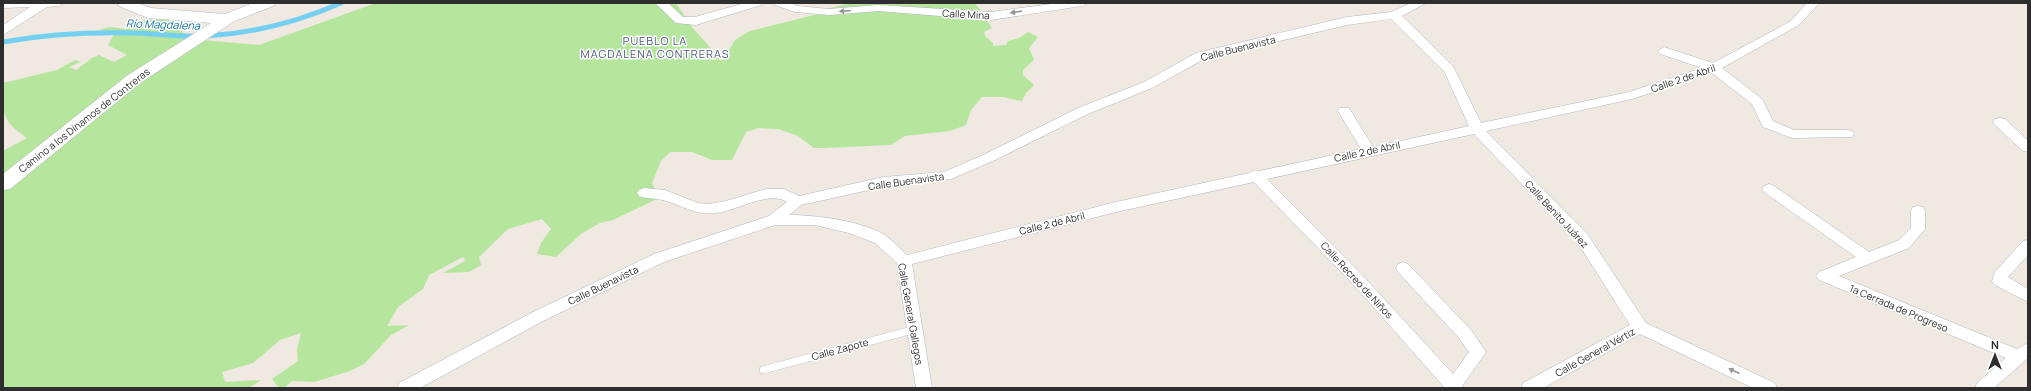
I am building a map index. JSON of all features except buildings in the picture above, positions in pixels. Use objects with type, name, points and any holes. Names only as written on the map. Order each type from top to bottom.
[{"type":"street","points":[[3,5],[45,5],[58,3]]},
{"type":"street","points":[[125,3],[148,12],[221,23]]},
{"type":"street","name":"Camino a los Dínamos de Contreras","points":[[3,184],[134,79],[221,23],[267,3]]},
{"type":"street","points":[[661,3],[680,21],[696,21],[757,3]]},
{"type":"street","name":"Calle Mina","points":[[779,3],[795,9],[829,12],[878,8],[990,16],[1082,3]]},
{"type":"street","name":"Calle Buenavista","points":[[405,388],[537,317],[659,258],[774,220],[797,201],[883,182],[946,176],[990,157],[1083,111],[1148,85],[1200,56],[1347,21],[1394,15],[1420,3]]},
{"type":"street","name":"Calle 2 de Abril","points":[[904,261],[1116,207],[1255,175],[1632,95],[1714,68],[1795,23],[1813,3]]},
{"type":"street","points":[[3,31],[27,13],[45,5]]},
{"type":"street","name":"Calle Benito Juárez","points":[[1394,15],[1449,69],[1477,129],[1583,239],[1640,327]]},
{"type":"street","points":[[1664,51],[1714,68],[1757,102],[1768,124],[1792,134],[1847,134]]},
{"type":"street","points":[[1344,111],[1369,151]]},
{"type":"street","points":[[2000,122],[2028,148]]},
{"type":"street","name":"Calle Recreo de Niños","points":[[1255,175],[1358,280],[1454,387]]},
{"type":"street","points":[[1769,189],[1867,258]]},
{"type":"street","points":[[644,193],[671,197],[694,207],[707,210],[724,207],[766,194],[776,193],[785,194],[797,201]]},
{"type":"street","name":"1a Cerrada de Progreso","points":[[1918,211],[1918,228],[1904,244],[1824,276],[2023,353]]},
{"type":"street","name":"Calle General Gallegos","points":[[774,220],[815,220],[852,228],[880,239],[904,261],[916,328],[924,388]]},
{"type":"street","points":[[2028,245],[2000,276],[2000,281],[2028,296]]},
{"type":"street","points":[[1403,268],[1465,334],[1478,352],[1454,387]]},
{"type":"street","points":[[1640,327],[1769,388]]},
{"type":"street","name":"Calle General Vértiz","points":[[1529,388],[1640,327]]},
{"type":"street","points":[[1983,388],[2023,353]]},
{"type":"lane","name":"Calle Zapote","points":[[763,370],[916,328]]},
{"type":"green space","points":[[376,3],[676,3],[691,26],[722,61],[735,40],[750,31],[822,13],[830,8],[850,3],[981,3],[975,4],[981,10],[973,17],[986,19],[992,28],[984,32],[985,36],[993,43],[993,46],[1006,45],[1008,41],[1019,38],[1028,32],[1038,37],[1029,48],[1034,60],[1023,70],[1023,75],[1034,85],[1026,93],[1022,101],[1003,97],[982,97],[971,110],[966,125],[950,131],[905,136],[891,145],[814,148],[798,136],[778,129],[758,128],[746,132],[732,160],[712,160],[692,152],[670,152],[661,161],[652,183],[659,198],[613,220],[600,223],[582,233],[556,257],[537,254],[541,243],[551,229],[542,219],[508,229],[479,257],[481,265],[469,272],[443,273],[465,261],[463,257],[429,275],[423,289],[398,307],[387,326],[409,325],[391,335],[364,364],[350,371],[314,382],[292,381],[284,388],[279,388],[272,379],[298,361],[297,350],[301,333],[280,340],[253,363],[222,372],[225,382],[261,380],[249,388],[3,388],[3,151],[27,138],[12,126],[5,115],[3,109],[3,83],[57,70],[75,60],[81,62],[69,67],[76,70],[92,58],[99,55],[114,62],[127,55],[108,45],[115,33],[99,30],[110,27],[126,29],[144,20],[167,19],[191,39],[259,45]]},
{"type":"waterway","name":"Río Magdalena","points":[[207,36],[276,26],[309,16],[341,3]]},
{"type":"waterway","name":"Río Magdalena","points":[[3,42],[52,35],[85,33],[142,33],[195,36]]},
{"type":"district","name":"PUEBLO LA MAGDALENA CONTRERAS","points":[[655,46]]}]
